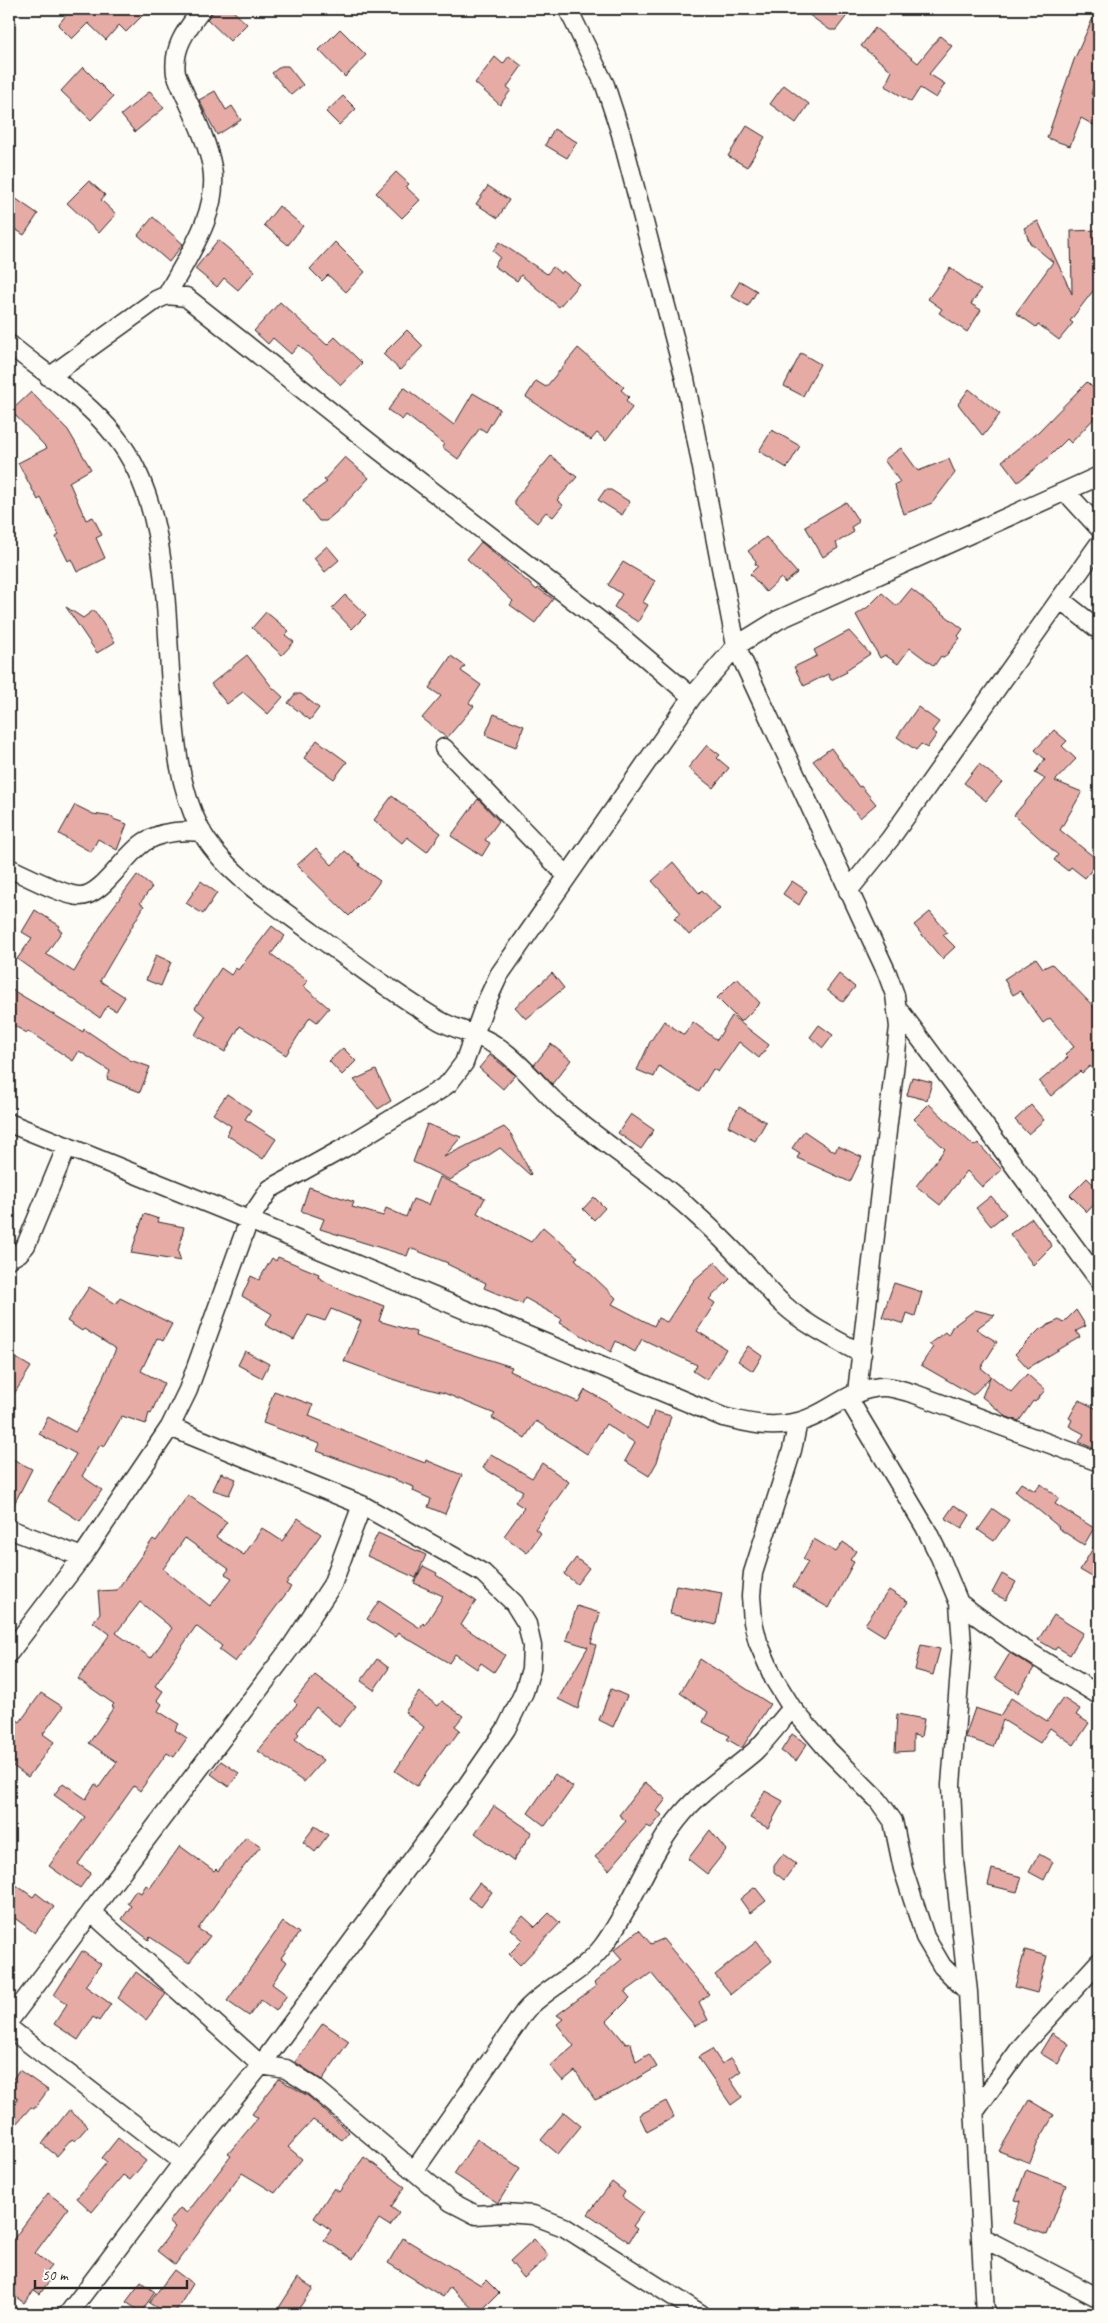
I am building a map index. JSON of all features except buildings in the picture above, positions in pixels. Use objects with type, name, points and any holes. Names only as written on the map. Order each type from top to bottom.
[{"type":"street","points":[[49,377],[118,325],[167,295],[205,222],[213,188],[209,153],[174,65],[179,43],[202,9]]},
{"type":"street","points":[[568,9],[605,85],[621,134],[685,378],[736,646],[887,972],[898,1010],[899,1027],[862,1354],[853,1395],[925,1527],[959,1603],[962,1646],[950,1784],[954,1860],[968,1992],[985,2314]]},
{"type":"street","points":[[167,295],[186,297],[378,450],[625,640],[692,697]]},
{"type":"street","points":[[9,344],[95,415],[115,435],[135,465],[148,496],[159,548],[166,605],[175,746],[179,773],[186,798],[202,832],[216,852],[238,874],[343,955],[442,1022],[474,1034],[498,1046],[565,1111],[684,1204],[744,1261],[784,1305],[823,1332],[862,1354]]},
{"type":"street","points":[[9,1653],[82,1557],[170,1426],[188,1390],[249,1220],[270,1189],[344,1148],[438,1091],[448,1082],[464,1063],[484,1007],[499,975],[692,697],[736,646],[757,631],[790,614],[1099,476]]},
{"type":"street","points":[[1066,492],[1099,528]]},
{"type":"street","points":[[848,891],[890,840],[1099,544]]},
{"type":"street","points":[[1061,600],[1099,630]]},
{"type":"street","points":[[444,748],[567,876]]},
{"type":"street","points":[[9,868],[70,894],[88,896],[146,840],[183,830],[202,832]]},
{"type":"street","points":[[898,1010],[1099,1280]]},
{"type":"street","points":[[9,1123],[249,1220],[723,1417],[756,1426],[778,1426],[814,1417],[853,1395],[874,1388],[894,1388],[1099,1462]]},
{"type":"street","points":[[9,1259],[19,1253],[26,1245],[67,1146]]},
{"type":"street","points":[[798,1422],[792,1450],[753,1573],[751,1596],[753,1622],[758,1642],[774,1679],[792,1708],[828,1750],[878,1800],[890,1815],[898,1839],[903,1869],[924,1937],[942,1966],[968,1992]]},
{"type":"street","points":[[68,2314],[183,2162],[261,2065],[506,1729],[524,1692],[531,1669],[532,1646],[527,1624],[504,1592],[483,1573],[463,1560],[362,1506],[170,1426]]},
{"type":"street","points":[[9,2021],[291,1647],[313,1615],[332,1585],[362,1506]]},
{"type":"street","points":[[9,1529],[82,1557]]},
{"type":"street","points":[[959,1603],[1017,1645],[1099,1695]]},
{"type":"street","points":[[414,2171],[526,2011],[546,1990],[582,1968],[602,1947],[682,1814],[694,1800],[754,1751],[792,1708]]},
{"type":"street","points":[[90,1912],[261,2065],[286,2069],[303,2080],[450,2202],[476,2215],[533,2215],[564,2228],[680,2308],[701,2314]]},
{"type":"street","points":[[975,2111],[1022,2046],[1099,1962]]},
{"type":"street","points":[[9,2028],[183,2162]]},
{"type":"street","points":[[981,2237],[1099,2298]]}]
